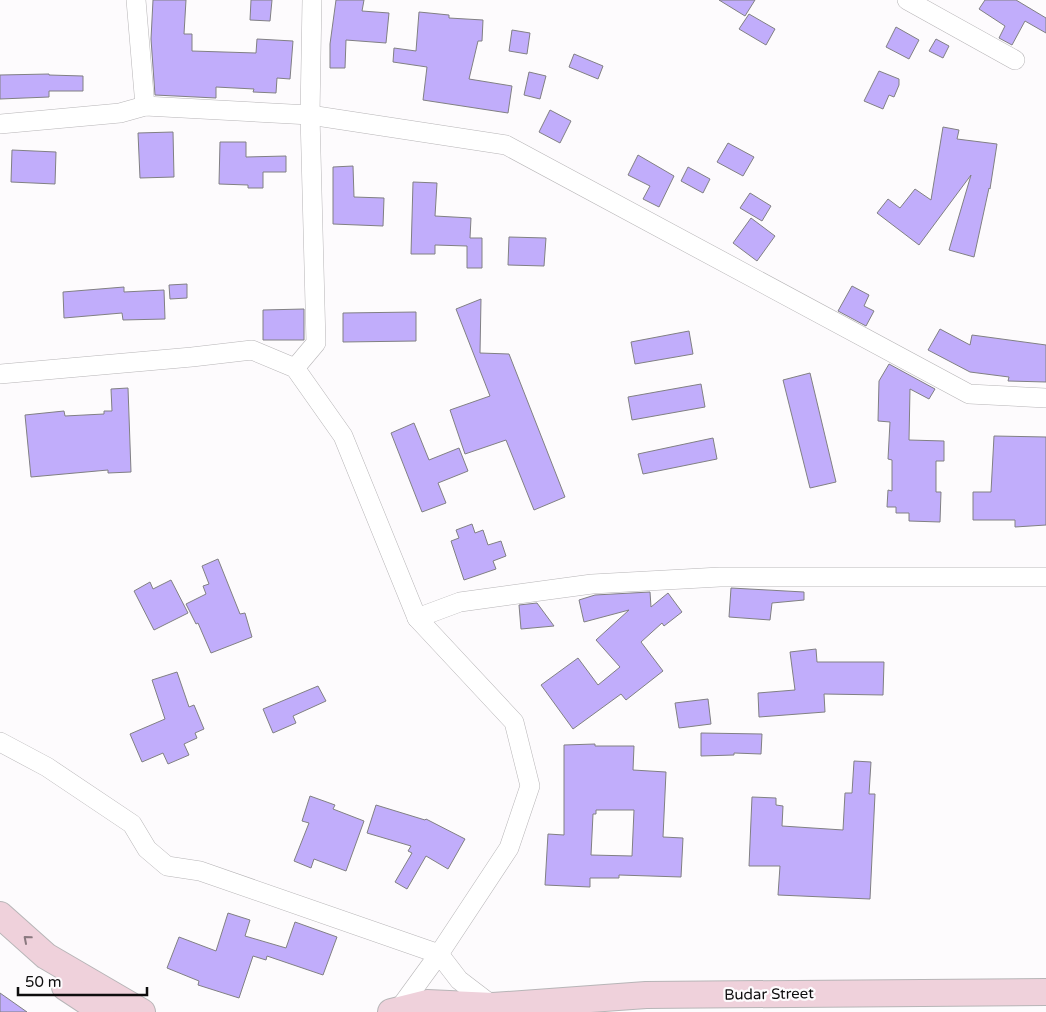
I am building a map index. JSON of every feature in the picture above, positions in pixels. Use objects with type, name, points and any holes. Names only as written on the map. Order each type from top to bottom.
[{"type":"main road","points":[[0,915],[46,956],[142,1012]]},
{"type":"main road","points":[[0,939],[33,967],[103,1012]]},
{"type":"main road","name":"Budar Street","points":[[395,1011],[427,1003],[486,1009],[646,996],[1046,992]]},
{"type":"street","points":[[136,0],[146,106]]},
{"type":"street","points":[[295,368],[316,343],[310,115],[312,0]]},
{"type":"street","points":[[913,1],[1015,60]]},
{"type":"street","points":[[0,124],[120,113],[146,106],[310,115],[506,146],[969,394],[1046,398]]},
{"type":"street","points":[[0,374],[252,350],[295,368],[343,436],[417,618],[514,722],[530,786],[509,848],[439,954],[395,1011]]},
{"type":"street","points":[[417,618],[460,602],[592,584],[720,577],[1046,577]]},
{"type":"street","points":[[0,742],[47,767],[132,824],[147,849],[167,866],[200,871],[439,954],[459,980],[486,1009]]},
{"type":"building","points":[[153,0],[186,0],[184,34],[192,34],[192,51],[256,53],[257,39],[293,41],[290,79],[277,78],[276,93],[253,92],[254,89],[216,87],[216,98],[155,95],[151,39]]},
{"type":"building","points":[[251,0],[272,0],[270,21],[250,20]]},
{"type":"building","points":[[336,0],[364,0],[362,11],[389,13],[386,43],[346,40],[345,68],[330,68],[330,44]]},
{"type":"building","points":[[719,0],[755,0],[745,16]]},
{"type":"building","points":[[985,0],[1016,0],[1046,18],[1046,33],[1025,21],[1012,45],[999,38],[1005,26],[979,9]]},
{"type":"building","points":[[419,12],[449,15],[449,18],[483,20],[482,41],[478,41],[469,79],[512,86],[508,113],[423,100],[427,67],[393,62],[394,48],[416,51]]},
{"type":"building","points":[[749,14],[775,29],[766,45],[739,29]]},
{"type":"building","points":[[896,27],[919,40],[909,59],[886,47]]},
{"type":"building","points":[[512,30],[530,33],[527,54],[509,51]]},
{"type":"building","points":[[936,39],[949,46],[943,58],[929,51]]},
{"type":"building","points":[[574,54],[603,66],[598,79],[569,67]]},
{"type":"building","points":[[879,71],[899,79],[899,85],[894,97],[889,95],[883,109],[864,101]]},
{"type":"building","points":[[529,72],[546,76],[540,99],[524,95]]},
{"type":"building","points":[[49,74],[83,76],[83,91],[49,91],[49,97],[0,99],[0,75]]},
{"type":"building","points":[[550,110],[571,121],[560,143],[539,132]]},
{"type":"building","points":[[943,127],[959,130],[957,139],[997,144],[990,189],[974,257],[949,250],[971,175],[919,245],[877,213],[888,199],[900,208],[915,189],[931,200]]},
{"type":"building","points":[[173,132],[174,177],[140,178],[138,133]]},
{"type":"building","points":[[220,142],[246,142],[246,157],[286,156],[286,172],[263,172],[263,188],[248,188],[248,185],[219,184]]},
{"type":"building","points":[[728,143],[754,157],[743,176],[717,162]]},
{"type":"building","points":[[12,150],[56,152],[55,184],[11,182]]},
{"type":"building","points":[[638,155],[674,176],[659,207],[643,199],[650,186],[628,175]]},
{"type":"building","points":[[353,166],[354,197],[384,198],[383,226],[333,224],[333,167]]},
{"type":"building","points":[[688,167],[710,179],[703,193],[681,181]]},
{"type":"building","points":[[413,182],[437,183],[435,216],[471,218],[470,238],[482,238],[482,268],[467,268],[467,246],[435,245],[435,254],[411,254]]},
{"type":"building","points":[[750,193],[771,206],[762,221],[740,208]]},
{"type":"building","points":[[751,218],[775,236],[757,261],[733,243]]},
{"type":"building","points":[[509,237],[546,238],[544,266],[508,265]]},
{"type":"building","points":[[187,284],[187,298],[170,299],[169,285]]},
{"type":"building","points":[[852,286],[869,295],[864,306],[874,311],[866,326],[838,311]]},
{"type":"building","points":[[124,287],[124,292],[164,290],[165,319],[123,320],[122,313],[64,318],[63,292]]},
{"type":"building","points":[[481,299],[480,353],[509,354],[565,497],[534,510],[506,440],[465,454],[450,410],[490,396],[456,309]]},
{"type":"building","points":[[304,309],[304,340],[263,340],[263,310]]},
{"type":"building","points":[[416,312],[416,341],[343,342],[343,313]]},
{"type":"building","points":[[940,329],[970,345],[972,335],[1046,345],[1046,382],[1008,381],[1009,377],[970,372],[928,350]]},
{"type":"building","points":[[689,331],[693,354],[635,364],[631,342]]},
{"type":"building","points":[[889,364],[935,389],[929,399],[910,389],[909,440],[944,441],[944,461],[936,461],[936,492],[941,492],[940,522],[909,521],[909,513],[896,513],[896,507],[887,507],[888,490],[892,491],[892,460],[888,459],[890,422],[878,421],[879,381]]},
{"type":"building","points":[[810,373],[836,482],[810,488],[783,380]]},
{"type":"building","points":[[701,384],[705,407],[632,420],[628,397]]},
{"type":"building","points":[[128,388],[131,472],[108,473],[108,470],[31,477],[25,415],[64,411],[65,416],[104,414],[104,411],[112,411],[111,389]]},
{"type":"building","points":[[414,423],[429,460],[459,448],[468,471],[438,483],[446,503],[422,512],[391,433]]},
{"type":"building","points":[[994,436],[1046,437],[1046,525],[1015,527],[1015,520],[973,520],[973,492],[991,492]]},
{"type":"building","points":[[713,438],[717,459],[643,474],[638,454]]},
{"type":"building","points":[[472,524],[475,533],[483,530],[488,545],[501,541],[506,556],[493,561],[496,569],[464,580],[451,541],[459,538],[456,530]]},
{"type":"building","points":[[218,559],[240,614],[245,613],[252,637],[211,653],[198,623],[196,624],[186,604],[206,594],[203,586],[209,584],[202,566]]},
{"type":"building","points":[[171,580],[188,613],[154,630],[134,591],[150,582],[153,589]]},
{"type":"building","points":[[731,588],[804,592],[804,600],[772,603],[770,620],[729,617]]},
{"type":"building","points":[[650,592],[651,607],[668,593],[682,612],[664,626],[662,623],[641,642],[663,671],[626,700],[621,694],[573,729],[541,685],[578,658],[598,685],[620,667],[596,640],[629,610],[584,622],[579,600],[595,595]]},
{"type":"building","points":[[537,603],[554,626],[521,629],[519,605]]},
{"type":"building","points":[[816,649],[817,662],[884,662],[883,695],[824,694],[825,712],[759,717],[758,693],[795,690],[790,652]]},
{"type":"building","points":[[177,672],[189,707],[194,705],[204,729],[195,733],[197,738],[184,744],[189,755],[168,764],[163,753],[142,762],[130,734],[165,719],[152,680]]},
{"type":"building","points":[[318,686],[326,701],[293,716],[296,723],[273,733],[263,709]]},
{"type":"building","points":[[708,699],[711,724],[679,728],[675,703]]},
{"type":"building","points":[[701,733],[762,734],[761,754],[734,753],[734,755],[701,756]]},
{"type":"building","points":[[564,745],[634,746],[633,770],[666,772],[663,837],[683,838],[681,877],[619,875],[619,878],[590,878],[590,887],[545,885],[548,834],[564,835]],"holes":[[[596,810],[634,810],[632,856],[591,855],[593,814],[596,814]]]},
{"type":"building","points":[[854,761],[871,762],[869,794],[875,794],[870,899],[778,895],[780,866],[749,866],[752,797],[776,798],[776,805],[783,806],[782,826],[843,830],[845,793],[852,793]]},
{"type":"building","points":[[310,796],[335,805],[333,809],[364,821],[346,871],[314,859],[311,868],[294,861],[309,823],[302,821]]},
{"type":"building","points":[[376,805],[426,819],[465,839],[448,869],[426,856],[407,889],[395,882],[412,853],[408,851],[411,846],[367,833]]},
{"type":"building","points":[[228,913],[250,920],[245,936],[286,948],[295,922],[337,937],[323,975],[267,956],[266,960],[253,956],[239,998],[198,985],[199,981],[167,968],[179,937],[216,951]]},
{"type":"building","points":[[0,993],[27,1012],[0,1012]]}]
